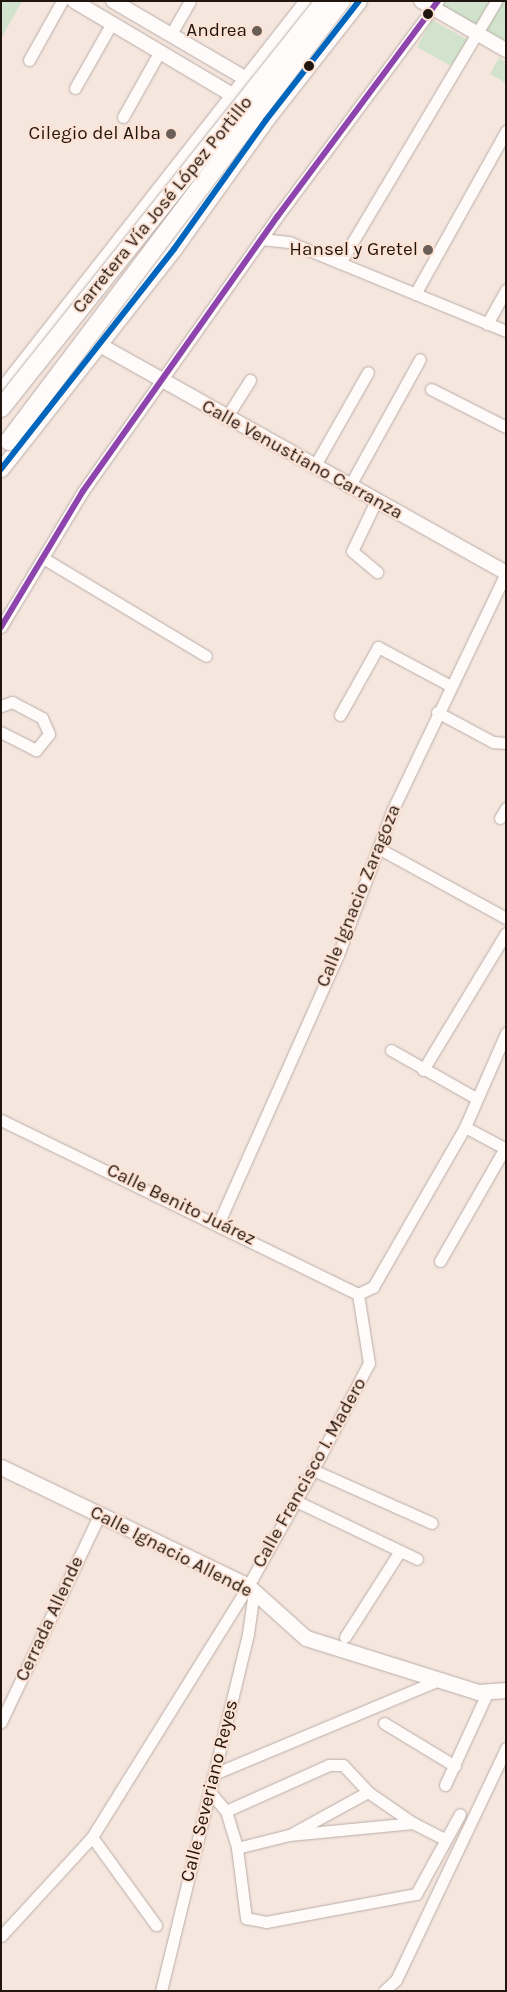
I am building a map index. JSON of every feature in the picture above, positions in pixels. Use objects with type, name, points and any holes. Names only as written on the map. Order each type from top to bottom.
[{"type":"main road","points":[[1,391],[307,1]]},
{"type":"main road","name":"Carretera Vía José López Portillo","points":[[1,408],[325,1]]},
{"type":"main road","name":"Carretera Vía José López Portillo","points":[[9,441],[342,1]]},
{"type":"main road","points":[[1,469],[100,346],[281,100],[359,1]]},
{"type":"main road","name":"Calle Ignacio Allende","points":[[1,1467],[251,1589],[306,1638],[439,1680],[488,1691],[506,1690]]},
{"type":"street","points":[[29,60],[62,1]]},
{"type":"street","points":[[74,1],[233,95],[266,120]]},
{"type":"street","points":[[171,34],[190,1]]},
{"type":"street","points":[[340,263],[475,33],[496,1]]},
{"type":"street","points":[[121,3],[281,100]]},
{"type":"street","points":[[1,627],[83,491],[430,4],[475,33],[506,50]]},
{"type":"street","points":[[75,88],[112,24]]},
{"type":"street","points":[[123,117],[160,51]]},
{"type":"street","points":[[415,294],[506,130]]},
{"type":"street","points":[[261,239],[289,242],[506,331]]},
{"type":"street","points":[[488,324],[506,290]]},
{"type":"street","name":"Calle Venustiano Carranza","points":[[100,346],[160,382],[506,573]]},
{"type":"street","points":[[349,487],[420,359]]},
{"type":"street","points":[[314,467],[368,372]]},
{"type":"street","points":[[226,418],[250,380]]},
{"type":"street","points":[[431,390],[506,427]]},
{"type":"street","points":[[376,501],[352,551],[377,572]]},
{"type":"street","points":[[43,558],[206,656]]},
{"type":"street","name":"Calle Ignacio Zaragoza","points":[[219,1222],[338,955],[378,848],[436,712],[506,573]]},
{"type":"street","points":[[340,715],[378,647],[449,685]]},
{"type":"street","points":[[1,706],[12,702],[42,718],[49,734],[36,750],[1,732]]},
{"type":"street","points":[[436,712],[493,742],[506,742]]},
{"type":"street","points":[[378,848],[506,918]]},
{"type":"street","points":[[424,1070],[506,933]]},
{"type":"street","points":[[358,1294],[374,1287],[465,1127],[476,1098],[506,1033]]},
{"type":"street","points":[[391,1050],[476,1098]]},
{"type":"street","name":"Calle Benito Juárez","points":[[1,1120],[219,1222],[358,1294]]},
{"type":"street","points":[[440,1261],[505,1148],[465,1127]]},
{"type":"street","name":"Calle Francisco I. Madero","points":[[1,1936],[92,1838],[251,1589],[369,1363],[358,1294]]},
{"type":"street","points":[[313,1470],[432,1524]]},
{"type":"street","points":[[296,1500],[417,1558]]},
{"type":"street","name":"Cerrada Allende","points":[[1,1722],[99,1516]]},
{"type":"street","points":[[345,1637],[400,1550]]},
{"type":"street","name":"Calle Severiano Reyes","points":[[161,1991],[210,1792],[251,1589]]},
{"type":"street","points":[[214,1774],[439,1680]]},
{"type":"street","points":[[445,1785],[488,1691]]},
{"type":"street","points":[[384,1723],[455,1766]]},
{"type":"street","points":[[384,1991],[396,1980],[506,1748]]},
{"type":"street","points":[[226,1811],[329,1765],[343,1765],[368,1792],[413,1823],[445,1839]]},
{"type":"street","points":[[210,1792],[226,1811],[238,1848],[246,1918],[266,1922],[405,1899],[416,1894],[460,1814]]},
{"type":"street","points":[[289,1835],[368,1792]]},
{"type":"street","points":[[238,1848],[289,1835],[413,1823]]},
{"type":"street","points":[[92,1838],[156,1925]]},
{"type":"green space","points":[[1,1],[22,1],[1,39]]},
{"type":"green space","points":[[446,1],[506,2],[506,43],[442,7]]},
{"type":"green space","points":[[432,20],[468,40],[453,67],[417,47]]},
{"type":"green space","points":[[499,58],[506,62],[506,83],[490,74]]},
{"type":"transit line","points":[[1,469],[174,249],[266,120],[359,1]]},
{"type":"transit line","points":[[1,627],[83,491],[277,217],[438,1]]},
{"type":"place","name":"Andrea","points":[[257,31]]},
{"type":"place","name":"Cilegio del Alba","points":[[171,134]]},
{"type":"place","name":"Hansel y Gretel","points":[[428,250]]}]
